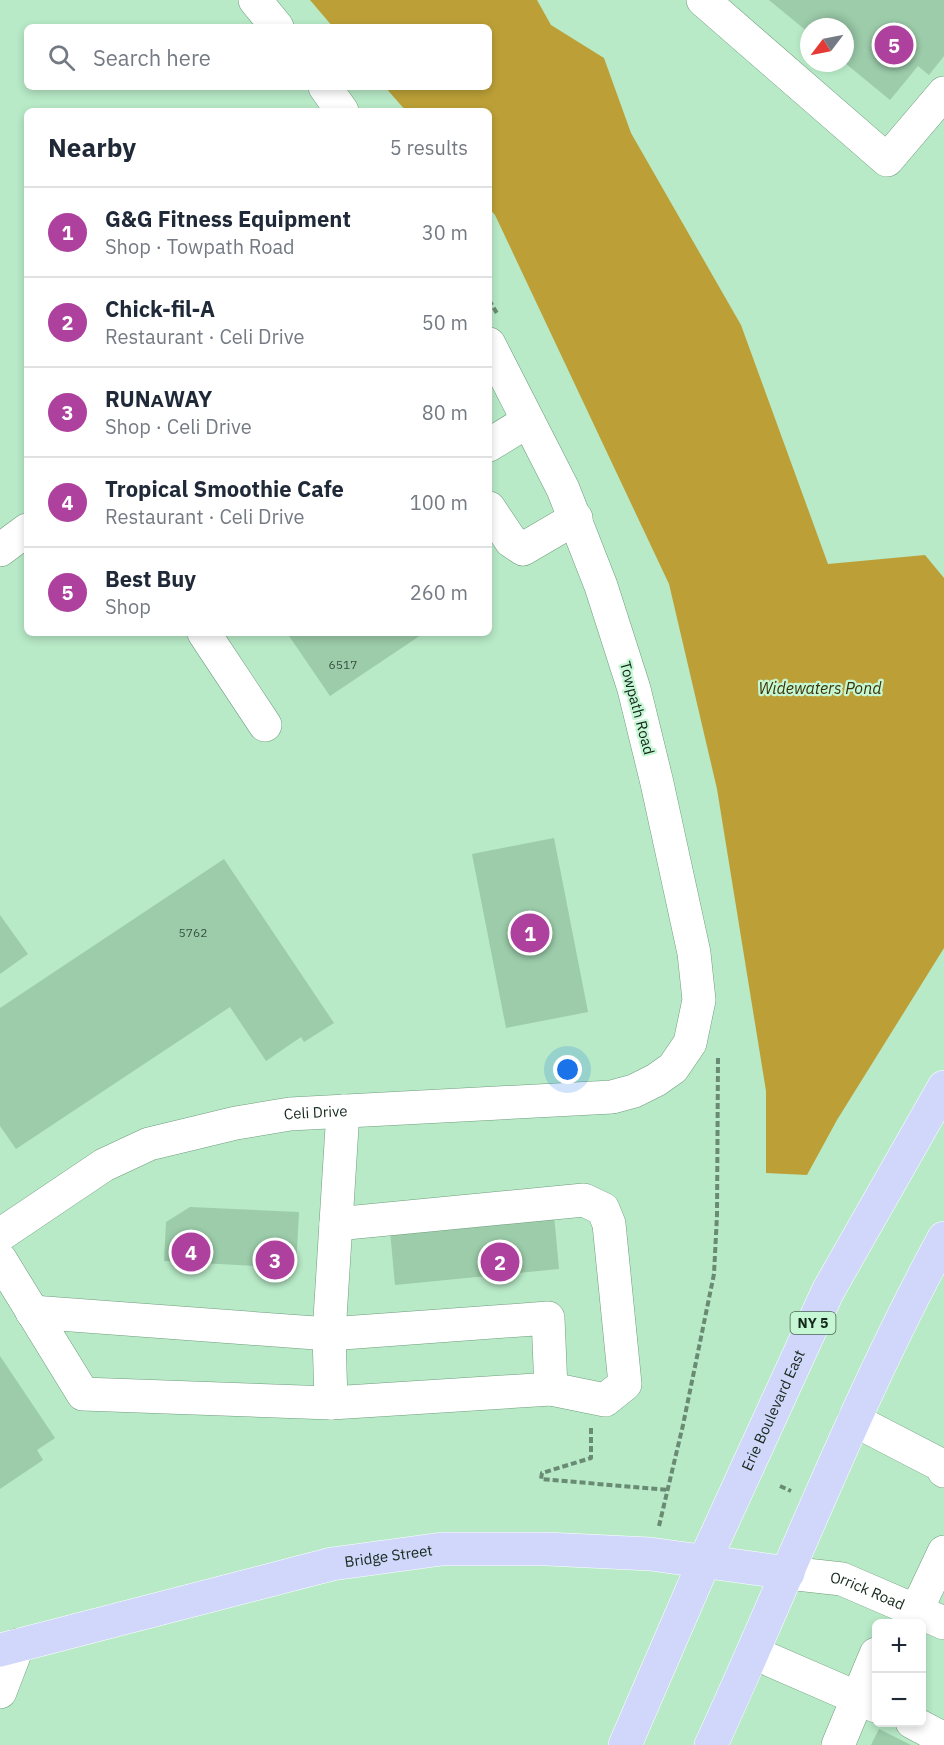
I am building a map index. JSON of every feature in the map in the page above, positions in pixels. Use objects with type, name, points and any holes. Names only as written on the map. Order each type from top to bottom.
[{"type":"main road","name":"Erie Boulevard East","points":[[625,1745],[705,1560],[828,1291],[944,1087]]},
{"type":"main road","points":[[711,1745],[754,1653],[854,1420],[939,1257]]},
{"type":"main road","name":"Bridge Street","points":[[9,1647],[333,1564],[442,1549],[547,1549],[650,1554],[788,1573]]},
{"type":"street","points":[[255,0],[275,24]]},
{"type":"street","points":[[703,0],[887,160],[944,93]]},
{"type":"street","points":[[327,90],[340,108]]},
{"type":"street","name":"Towpath Road","points":[[492,350],[576,518],[601,586],[634,689],[666,823],[694,953],[699,1000],[690,1043],[672,1068],[656,1080]]},
{"type":"street","points":[[492,443],[528,421]]},
{"type":"street","points":[[492,512],[511,541],[523,549],[576,518]]},
{"type":"street","points":[[0,549],[24,532]]},
{"type":"street","points":[[206,636],[265,725]]},
{"type":"street","name":"Celi Drive","points":[[0,1235],[104,1164],[148,1144],[236,1123],[279,1116],[343,1111],[612,1097],[634,1092],[656,1080]]},
{"type":"street","points":[[331,1403],[329,1334],[343,1111]]},
{"type":"street","points":[[0,1259],[83,1394],[331,1403],[551,1389],[605,1400],[625,1384],[609,1224],[603,1209],[584,1200],[336,1224]]},
{"type":"street","points":[[32,1312],[329,1334],[548,1318],[551,1389]]},
{"type":"street","points":[[854,1420],[943,1460]]},
{"type":"street","points":[[903,1615],[944,1552]]},
{"type":"street","name":"Orrick Road","points":[[788,1573],[842,1579],[903,1615],[944,1623]]},
{"type":"street","points":[[0,1692],[9,1647]]},
{"type":"street","points":[[754,1653],[867,1702]]},
{"type":"street","points":[[838,1745],[867,1702],[872,1673]]},
{"type":"street","points":[[921,1727],[944,1739]]},
{"type":"path","points":[[661,1519],[714,1274],[717,1215],[718,1048]]},
{"type":"path","points":[[583,1420],[591,1428],[591,1458],[542,1473],[541,1479],[668,1490]]},
{"type":"water","name":"Widewaters Pond","points":[[310,0],[537,0],[551,25],[604,58],[631,133],[741,325],[828,564],[925,555],[944,578],[944,948],[837,1120],[807,1175],[766,1173],[766,1091],[717,789],[669,584],[492,212],[492,108],[403,108],[388,90],[492,90],[492,24],[330,24]]},
{"type":"building","points":[[769,0],[944,0],[944,56],[929,75],[918,66],[890,100],[854,70],[854,18],[800,18],[800,26]]},
{"type":"building","points":[[289,636],[420,636],[330,696]]},
{"type":"building","points":[[554,838],[588,1012],[506,1028],[472,854]]},
{"type":"building","points":[[224,859],[334,1023],[304,1042],[301,1037],[266,1061],[230,1007],[16,1149],[0,1126],[0,1008]]},
{"type":"building","points":[[0,915],[28,954],[0,974]]},
{"type":"building","points":[[190,1207],[299,1212],[296,1268],[164,1261],[166,1222]]},
{"type":"building","points":[[554,1215],[559,1269],[395,1285],[390,1231]]},
{"type":"building","points":[[0,1356],[55,1438],[37,1450],[43,1460],[0,1489]]},
{"type":"building","points":[[879,1729],[911,1745],[871,1745]]},
{"type":"place","name":"Best Buy","points":[[894,45]]},
{"type":"place","name":"G&G Fitness Equipment","points":[[530,933]]},
{"type":"place","name":"Tropical Smoothie Cafe","points":[[191,1252]]},
{"type":"place","name":"RUNᴀWAY","points":[[275,1260]]},
{"type":"place","name":"Chick-fil-A","points":[[500,1262]]}]
